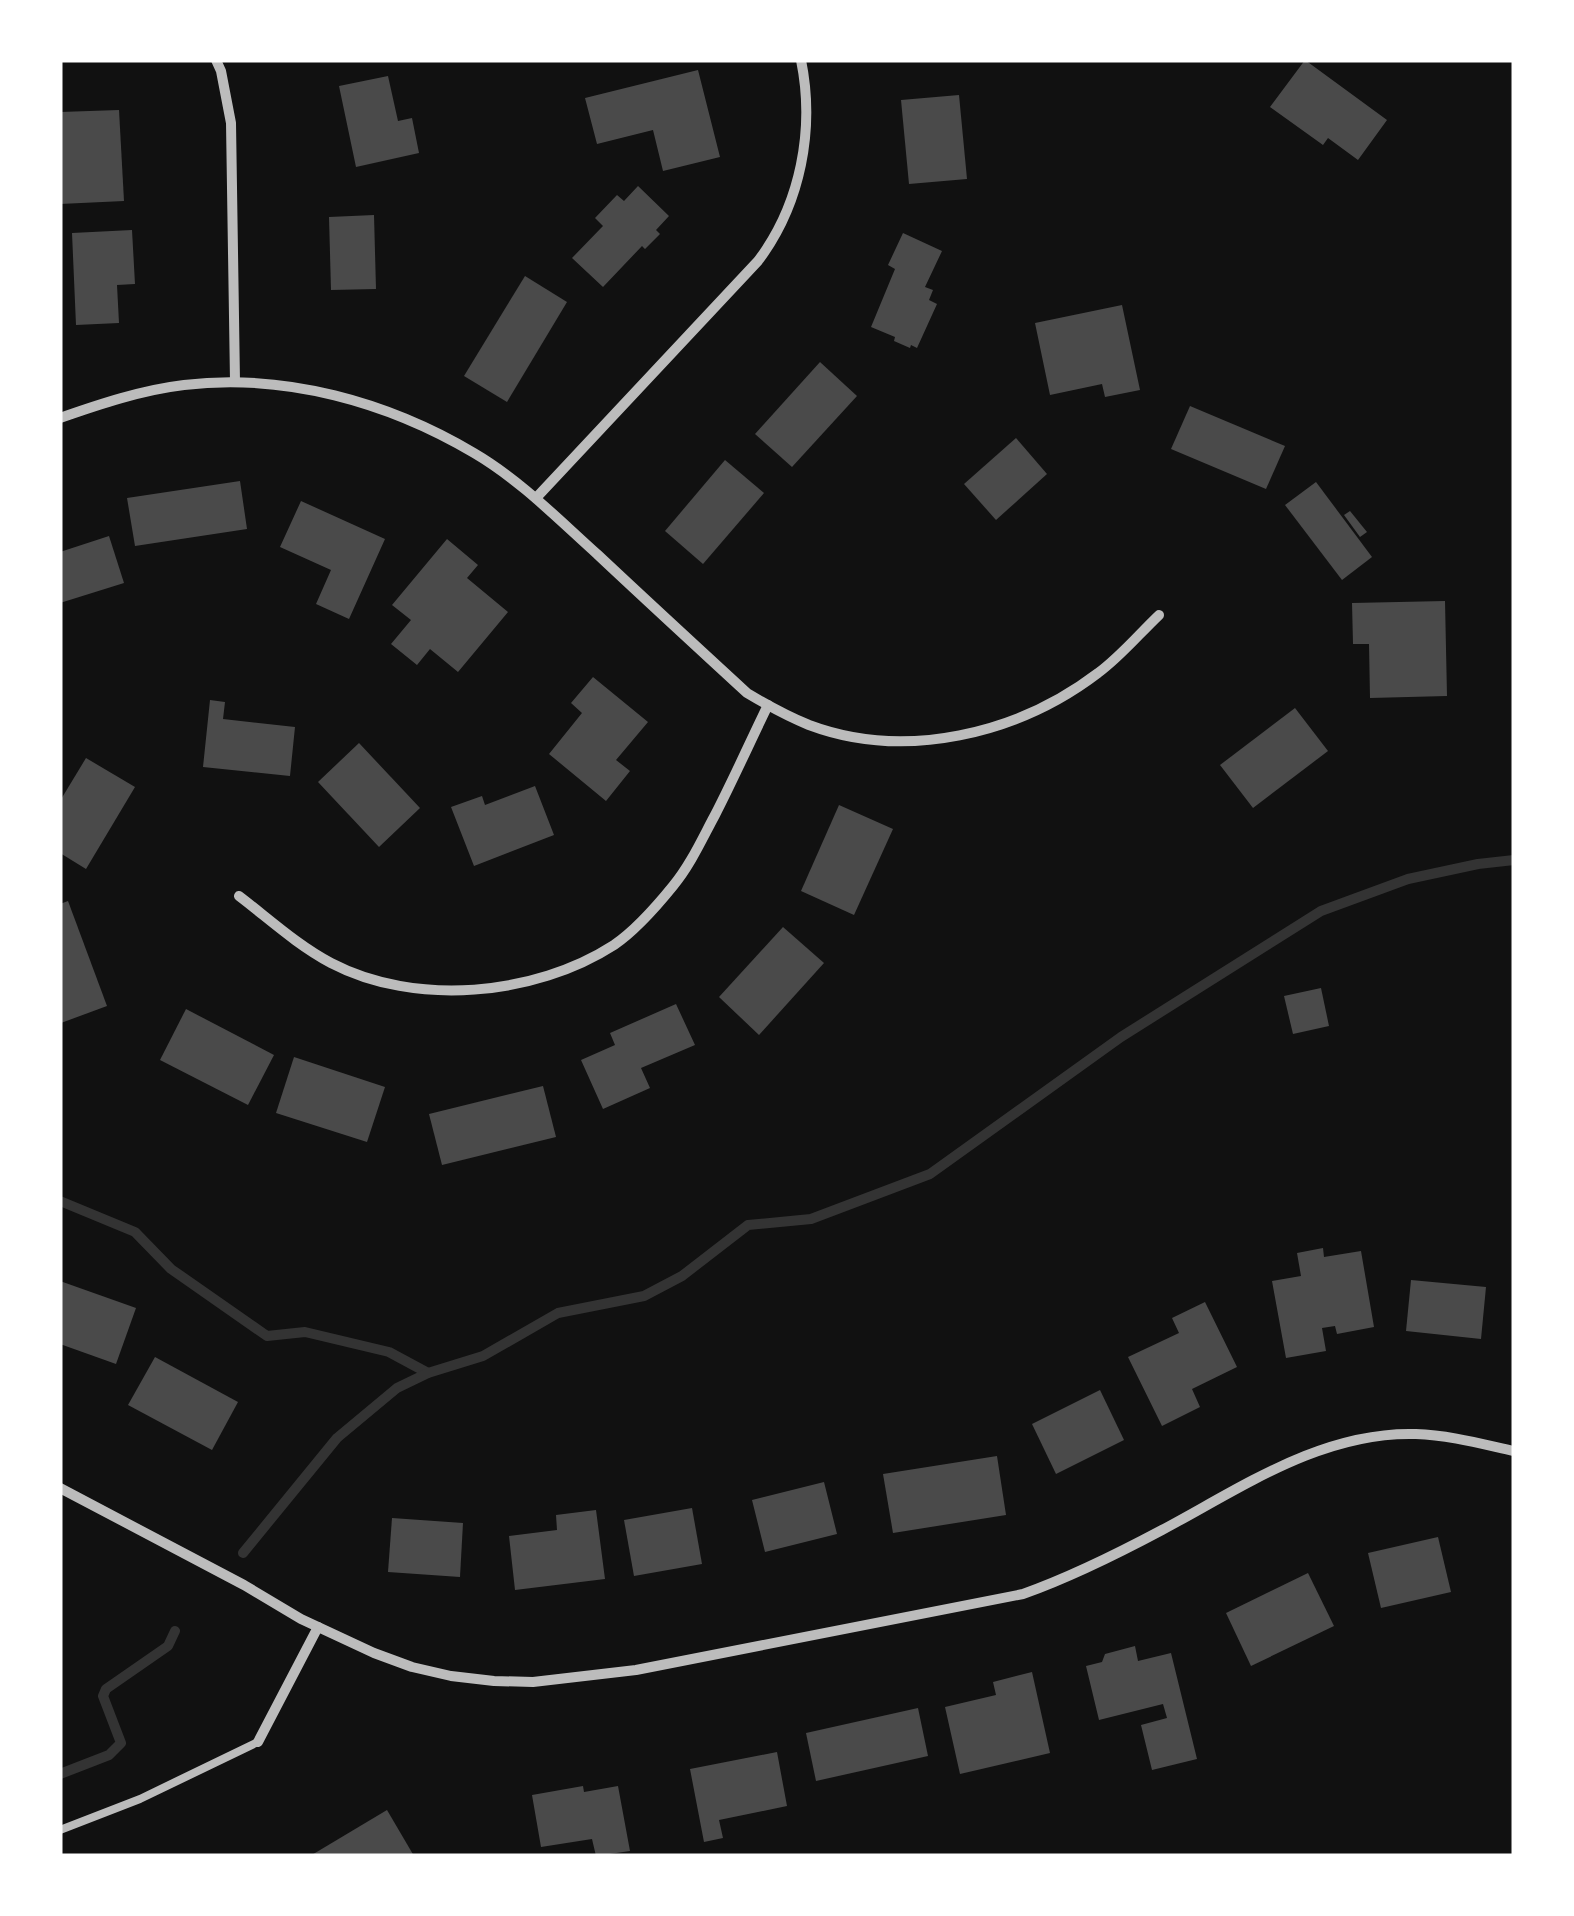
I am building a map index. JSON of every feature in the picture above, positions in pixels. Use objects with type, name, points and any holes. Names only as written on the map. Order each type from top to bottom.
[{"type":"street","points":[[216,60],[231,123],[235,381]]},
{"type":"street","points":[[536,498],[773,242],[795,193],[806,139],[802,60]]},
{"type":"street","points":[[60,418],[144,392],[235,381],[328,393],[411,420],[477,454],[536,498],[748,693],[812,726],[855,737],[932,740],[1006,723],[1053,702],[1099,673],[1159,615]]},
{"type":"street","points":[[238,896],[332,964],[388,984],[454,991],[494,988],[558,973],[613,946],[673,887],[692,860],[768,705]]},
{"type":"street","points":[[60,1488],[374,1654],[451,1676],[532,1682],[636,1670],[1023,1594],[1126,1548],[1310,1452],[1370,1438],[1416,1434],[1514,1451]]},
{"type":"street","points":[[258,1742],[318,1626]]},
{"type":"lane","points":[[60,1830],[140,1799],[258,1742]]},
{"type":"building","points":[[1305,60],[1387,120],[1358,160],[1328,138],[1323,145],[1270,107]]},
{"type":"building","points":[[698,70],[720,157],[663,171],[653,130],[597,144],[585,98]]},
{"type":"building","points":[[388,76],[398,121],[412,118],[419,153],[356,167],[339,86]]},
{"type":"building","points":[[959,95],[967,179],[909,184],[901,100]]},
{"type":"building","points":[[119,110],[124,201],[60,204],[60,112]]},
{"type":"building","points":[[638,186],[669,216],[656,230],[660,234],[645,249],[642,246],[603,287],[572,258],[603,226],[595,218],[617,195],[624,201]]},
{"type":"building","points":[[374,215],[376,289],[331,290],[329,217]]},
{"type":"building","points":[[132,230],[135,284],[117,285],[119,323],[76,325],[72,233]]},
{"type":"building","points":[[903,233],[942,251],[925,287],[933,290],[929,300],[937,304],[917,348],[894,341],[895,337],[871,327],[895,269],[888,265]]},
{"type":"building","points":[[525,276],[567,302],[507,402],[464,376]]},
{"type":"building","points":[[1122,305],[1140,390],[1105,397],[1102,384],[1050,395],[1035,323]]},
{"type":"building","points":[[820,362],[857,396],[792,467],[755,434]]},
{"type":"building","points":[[1190,406],[1285,446],[1266,489],[1171,449]]},
{"type":"building","points":[[1016,438],[1047,474],[996,520],[964,484]]},
{"type":"building","points":[[725,460],[764,493],[703,564],[665,531]]},
{"type":"building","points":[[240,481],[247,529],[135,546],[127,498]]},
{"type":"building","points":[[1316,482],[1372,557],[1342,580],[1285,505]]},
{"type":"building","points":[[301,501],[385,539],[349,619],[316,604],[331,570],[280,547]]},
{"type":"building","points":[[1350,511],[1367,532],[1360,537],[1344,515]]},
{"type":"building","points":[[109,536],[124,583],[60,603],[60,552]]},
{"type":"building","points":[[447,539],[478,565],[467,578],[508,612],[458,672],[430,649],[417,665],[391,644],[411,620],[392,605]]},
{"type":"building","points":[[1445,601],[1447,696],[1370,698],[1369,644],[1353,644],[1352,603]]},
{"type":"building","points":[[593,677],[648,722],[616,760],[630,771],[606,801],[549,754],[582,713],[571,703]]},
{"type":"building","points":[[210,700],[225,702],[223,719],[295,727],[290,776],[203,767]]},
{"type":"building","points":[[1295,708],[1328,751],[1253,808],[1220,765]]},
{"type":"building","points":[[359,743],[420,808],[379,847],[318,782]]},
{"type":"building","points":[[86,758],[135,787],[86,869],[60,853],[60,801]]},
{"type":"building","points":[[535,786],[554,835],[474,866],[451,807],[482,796],[485,805]]},
{"type":"building","points":[[839,805],[893,829],[854,915],[801,891]]},
{"type":"building","points":[[68,901],[107,1006],[61,1023],[60,904]]},
{"type":"building","points":[[783,927],[824,963],[759,1035],[719,997]]},
{"type":"building","points":[[1321,988],[1329,1026],[1293,1034],[1284,996]]},
{"type":"building","points":[[676,1004],[695,1045],[641,1068],[650,1088],[603,1109],[581,1060],[615,1045],[610,1033]]},
{"type":"building","points":[[186,1009],[274,1055],[248,1105],[160,1060]]},
{"type":"building","points":[[294,1057],[385,1087],[367,1142],[276,1113]]},
{"type":"building","points":[[543,1086],[556,1137],[442,1165],[429,1114]]},
{"type":"building","points":[[1323,1248],[1324,1257],[1361,1251],[1374,1327],[1337,1334],[1335,1326],[1322,1328],[1326,1351],[1286,1358],[1272,1281],[1301,1276],[1297,1253]]},
{"type":"building","points":[[1411,1280],[1486,1287],[1481,1339],[1406,1331]]},
{"type":"building","points":[[60,1281],[136,1308],[116,1364],[60,1344]]},
{"type":"building","points":[[1205,1302],[1237,1367],[1192,1389],[1200,1407],[1162,1426],[1128,1357],[1179,1333],[1172,1318]]},
{"type":"building","points":[[155,1357],[238,1402],[212,1450],[128,1405]]},
{"type":"building","points":[[1100,1390],[1124,1440],[1056,1474],[1032,1424]]},
{"type":"building","points":[[997,1456],[1006,1515],[893,1533],[883,1474]]},
{"type":"building","points":[[824,1482],[837,1534],[765,1552],[752,1500]]},
{"type":"building","points":[[692,1508],[702,1564],[634,1576],[624,1520]]},
{"type":"building","points":[[596,1510],[605,1579],[515,1590],[509,1536],[557,1530],[556,1515]]},
{"type":"building","points":[[392,1518],[463,1523],[460,1577],[388,1572]]},
{"type":"building","points":[[1438,1537],[1451,1592],[1381,1608],[1368,1553]]},
{"type":"building","points":[[1308,1573],[1334,1626],[1251,1666],[1226,1613]]},
{"type":"building","points":[[1135,1646],[1138,1661],[1171,1653],[1197,1759],[1152,1770],[1141,1725],[1167,1718],[1163,1704],[1099,1720],[1086,1666],[1102,1662],[1105,1654]]},
{"type":"building","points":[[1032,1672],[1050,1753],[960,1774],[945,1707],[996,1695],[993,1682]]},
{"type":"building","points":[[918,1708],[928,1756],[816,1781],[806,1733]]},
{"type":"building","points":[[777,1752],[787,1806],[719,1820],[723,1838],[704,1842],[690,1769]]},
{"type":"building","points":[[583,1786],[584,1792],[618,1786],[630,1851],[596,1856],[592,1839],[541,1847],[532,1795]]},
{"type":"building","points":[[387,1810],[414,1856],[310,1856]]},
{"type":"waterway","points":[[243,1553],[337,1438],[397,1388],[428,1373],[483,1356],[558,1313],[644,1296],[682,1276],[748,1225],[811,1219],[930,1174],[1121,1037],[1321,911],[1408,879],[1514,860]]},
{"type":"waterway","points":[[60,1201],[135,1232],[171,1269],[267,1336],[305,1332],[389,1352],[428,1373]]},
{"type":"waterway","points":[[60,1774],[109,1755],[121,1743],[103,1696],[106,1689],[168,1646],[175,1631]]}]
